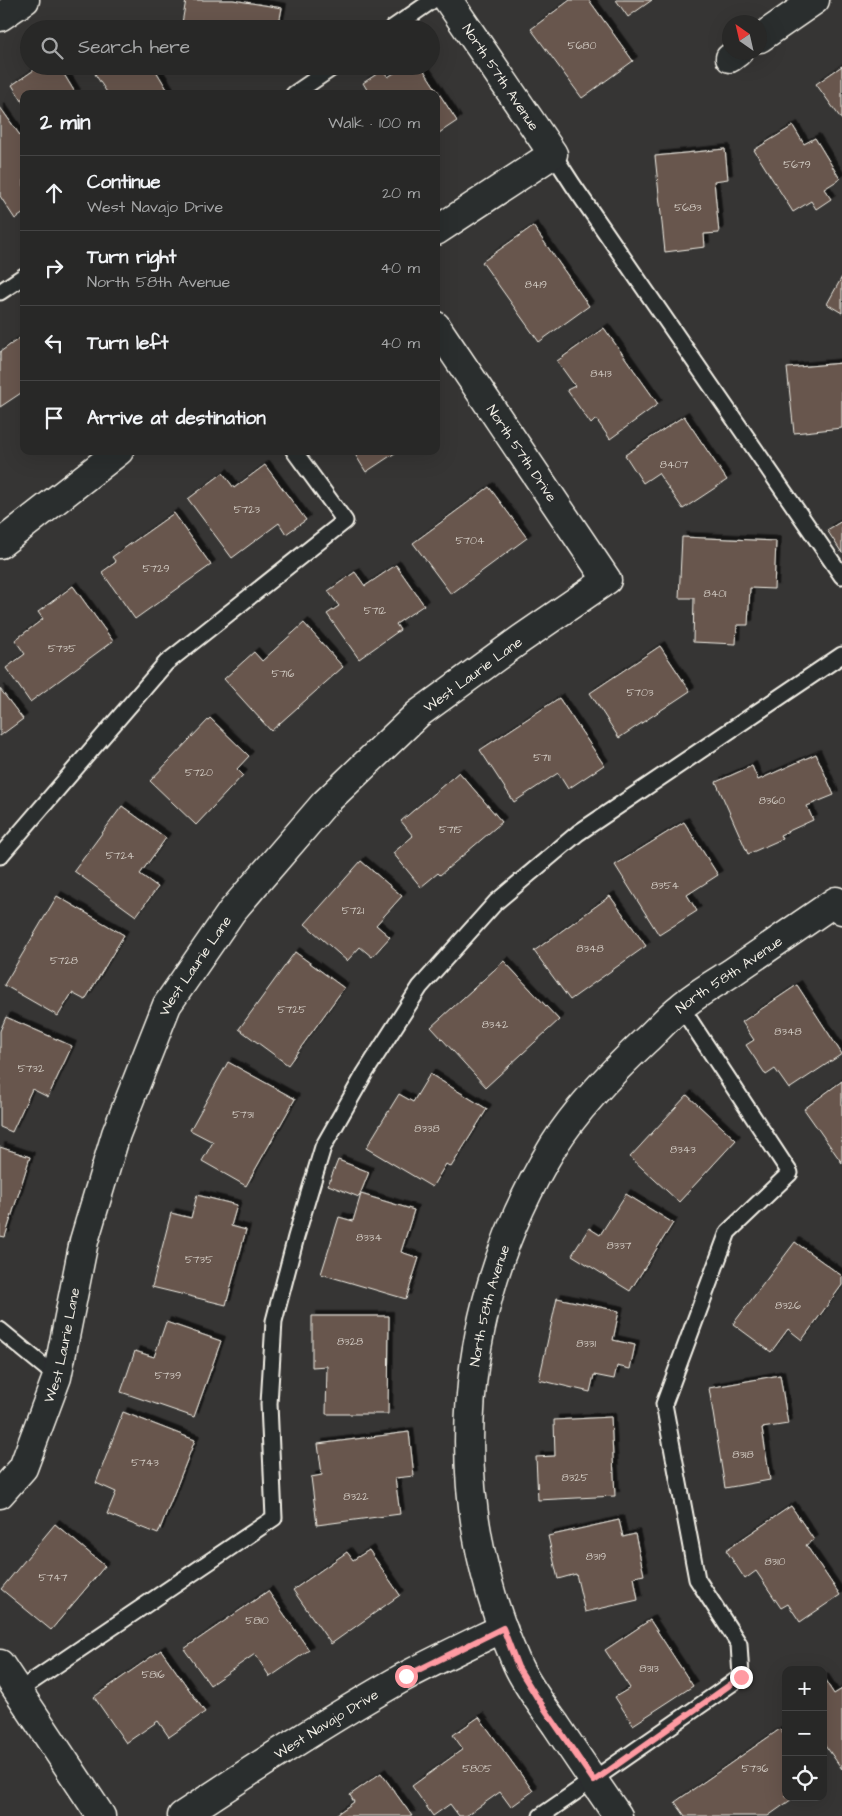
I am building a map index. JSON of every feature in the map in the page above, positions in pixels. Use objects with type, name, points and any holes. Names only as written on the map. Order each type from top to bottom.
[{"type":"street","points":[[0,17],[26,0]]},
{"type":"street","name":"North 57th Avenue","points":[[448,0],[553,154]]},
{"type":"street","points":[[767,33],[815,0]]},
{"type":"street","points":[[440,228],[553,154]]},
{"type":"street","name":"North 57th Drive","points":[[440,332],[607,580]]},
{"type":"street","points":[[0,544],[113,455]]},
{"type":"street","name":"West Laurie Lane","points":[[0,1494],[23,1468],[57,1377],[84,1241],[116,1134],[167,1005],[232,911],[325,803],[418,714],[521,639],[607,580]]},
{"type":"street","name":"North 58th Avenue","points":[[618,1816],[518,1667],[503,1628],[471,1508],[467,1432],[474,1364],[484,1306],[502,1251],[527,1197],[555,1144],[588,1101],[629,1056],[680,1007],[839,905]]},
{"type":"street","name":"West Navajo Drive","points":[[182,1816],[310,1732],[360,1702],[406,1676],[503,1628]]},
{"type":"street","points":[[0,1664],[101,1816]]},
{"type":"lane","points":[[404,20],[433,0]]},
{"type":"lane","points":[[300,90],[322,75]]},
{"type":"lane","points":[[553,154],[578,194],[842,576]]},
{"type":"lane","points":[[0,292],[20,279]]},
{"type":"lane","points":[[0,856],[166,663],[345,521],[297,455]]},
{"type":"lane","points":[[18,1691],[274,1518],[269,1404],[274,1321],[296,1237],[323,1147],[365,1073],[420,987],[496,902],[578,833],[842,655]]},
{"type":"lane","points":[[542,1816],[741,1677],[739,1644],[697,1579],[664,1404],[728,1232],[790,1173],[680,1007]]},
{"type":"lane","points":[[0,1330],[57,1377]]},
{"type":"building","points":[[186,0],[233,0],[282,8],[280,20],[183,20]]},
{"type":"building","points":[[570,0],[589,0],[633,61],[582,98],[531,29]]},
{"type":"building","points":[[616,0],[652,0],[628,17]]},
{"type":"building","points":[[842,66],[842,120],[816,84]]},
{"type":"building","points":[[27,75],[64,75],[74,90],[20,90],[20,98],[12,85]]},
{"type":"building","points":[[96,75],[158,75],[168,90],[105,90]]},
{"type":"building","points":[[375,75],[387,75],[388,77],[391,75],[427,75],[437,90],[367,90],[363,83]]},
{"type":"building","points":[[440,95],[457,121],[440,132]]},
{"type":"building","points":[[0,107],[20,135],[20,216],[15,219],[0,196]]},
{"type":"building","points":[[793,126],[804,144],[815,138],[840,179],[824,189],[831,199],[816,209],[811,201],[793,212],[754,150]]},
{"type":"building","points":[[725,149],[728,179],[714,181],[719,233],[704,234],[705,247],[665,252],[655,156]]},
{"type":"building","points":[[533,226],[589,306],[539,342],[482,262]]},
{"type":"building","points":[[842,277],[842,313],[827,304]]},
{"type":"building","points":[[604,328],[658,404],[610,439],[596,419],[591,424],[567,390],[575,386],[557,361]]},
{"type":"building","points":[[20,338],[20,394],[0,407],[0,352]]},
{"type":"building","points":[[842,363],[842,428],[794,433],[787,368]]},
{"type":"building","points":[[684,416],[727,480],[683,509],[658,473],[643,483],[625,455]]},
{"type":"building","points":[[355,455],[392,455],[366,472]]},
{"type":"building","points":[[265,465],[306,520],[286,534],[279,523],[232,558],[188,499],[223,473],[234,488]]},
{"type":"building","points":[[489,487],[527,538],[451,594],[413,543]]},
{"type":"building","points":[[174,513],[211,565],[135,619],[102,572],[116,562],[112,557]]},
{"type":"building","points":[[842,521],[842,553],[827,530]]},
{"type":"building","points":[[682,537],[776,541],[774,589],[750,588],[748,625],[737,625],[736,644],[693,642],[694,598],[679,598]]},
{"type":"building","points":[[396,565],[424,605],[396,624],[400,630],[359,659],[327,614],[339,606],[328,591],[355,572],[365,586]]},
{"type":"building","points":[[73,586],[113,641],[30,702],[6,668],[25,654],[15,640],[43,619],[38,612]]},
{"type":"building","points":[[304,623],[343,667],[271,731],[224,679],[254,652],[262,661]]},
{"type":"building","points":[[660,646],[690,691],[619,738],[590,693]]},
{"type":"building","points":[[0,689],[23,719],[0,736]]},
{"type":"building","points":[[559,698],[604,765],[568,789],[558,773],[514,802],[480,750]]},
{"type":"building","points":[[210,718],[249,756],[237,769],[243,775],[196,825],[150,781]]},
{"type":"building","points":[[816,754],[834,795],[807,806],[813,820],[780,835],[782,839],[748,854],[716,782],[752,766],[758,780]]},
{"type":"building","points":[[459,772],[502,822],[440,875],[438,873],[421,887],[393,853],[413,836],[401,821]]},
{"type":"building","points":[[122,806],[166,838],[140,874],[158,887],[136,916],[74,871]]},
{"type":"building","points":[[684,822],[718,875],[687,895],[697,911],[659,935],[615,865]]},
{"type":"building","points":[[361,861],[402,896],[376,925],[390,937],[372,957],[360,947],[347,961],[305,924]]},
{"type":"building","points":[[57,896],[124,935],[85,1000],[72,993],[58,1016],[4,985]]},
{"type":"building","points":[[610,896],[646,946],[570,1000],[534,951]]},
{"type":"building","points":[[295,952],[344,988],[288,1065],[239,1029]]},
{"type":"building","points":[[504,961],[559,1020],[486,1087],[431,1027]]},
{"type":"building","points":[[797,985],[842,1054],[789,1089],[775,1069],[766,1075],[746,1045],[754,1040],[742,1022]]},
{"type":"building","points":[[6,1017],[72,1046],[48,1097],[32,1089],[12,1132],[0,1127],[0,1031]]},
{"type":"building","points":[[228,1062],[295,1099],[246,1186],[202,1161],[213,1142],[190,1130]]},
{"type":"building","points":[[430,1074],[487,1109],[451,1167],[446,1164],[432,1187],[366,1148],[399,1094],[413,1102]]},
{"type":"building","points":[[842,1081],[842,1163],[804,1109]]},
{"type":"building","points":[[687,1095],[736,1140],[679,1202],[630,1157]]},
{"type":"building","points":[[0,1147],[30,1157],[5,1237],[0,1236]]},
{"type":"building","points":[[338,1160],[369,1172],[359,1197],[328,1185]]},
{"type":"building","points":[[361,1194],[414,1210],[401,1252],[419,1258],[406,1299],[321,1274],[339,1217],[353,1221]]},
{"type":"building","points":[[626,1194],[673,1223],[630,1291],[572,1255],[589,1228],[600,1235]]},
{"type":"building","points":[[197,1195],[237,1205],[231,1226],[246,1230],[226,1305],[152,1287],[171,1213],[191,1218]]},
{"type":"building","points":[[795,1242],[842,1276],[842,1285],[802,1340],[788,1329],[771,1352],[733,1324]]},
{"type":"building","points":[[557,1298],[619,1311],[613,1340],[635,1345],[630,1369],[617,1366],[614,1379],[594,1375],[590,1392],[539,1380]]},
{"type":"building","points":[[312,1316],[389,1316],[388,1414],[326,1414],[327,1366],[312,1367]]},
{"type":"building","points":[[166,1322],[221,1341],[194,1417],[121,1392],[135,1351],[154,1357]]},
{"type":"building","points":[[780,1375],[788,1424],[762,1428],[770,1480],[725,1488],[709,1388]]},
{"type":"building","points":[[123,1412],[195,1440],[158,1534],[107,1514],[116,1492],[96,1483]]},
{"type":"building","points":[[611,1417],[615,1496],[538,1500],[536,1457],[555,1456],[554,1420]]},
{"type":"building","points":[[409,1432],[414,1476],[395,1478],[400,1514],[317,1525],[311,1477],[322,1475],[318,1444]]},
{"type":"building","points":[[791,1506],[814,1540],[806,1545],[840,1595],[800,1622],[788,1604],[781,1608],[756,1571],[745,1579],[726,1550]]},
{"type":"building","points":[[619,1520],[623,1537],[635,1534],[644,1575],[634,1577],[638,1600],[585,1612],[576,1574],[558,1579],[548,1536]]},
{"type":"building","points":[[55,1524],[105,1566],[51,1630],[1,1589]]},
{"type":"building","points":[[369,1550],[400,1595],[331,1644],[293,1590],[347,1552],[353,1560]]},
{"type":"building","points":[[268,1591],[309,1650],[270,1677],[255,1654],[210,1685],[184,1649]]},
{"type":"building","points":[[650,1620],[693,1686],[633,1725],[615,1697],[630,1688],[605,1650]]},
{"type":"building","points":[[161,1650],[205,1712],[169,1737],[158,1721],[126,1743],[94,1697]]},
{"type":"building","points":[[827,1683],[834,1694],[842,1689],[842,1769],[827,1748]]},
{"type":"building","points":[[479,1717],[533,1791],[511,1807],[500,1792],[466,1816],[459,1816],[450,1804],[433,1816],[412,1786],[463,1749],[453,1735]]},
{"type":"building","points":[[780,1729],[782,1732],[782,1801],[789,1801],[768,1816],[685,1816],[675,1802]]},
{"type":"building","points":[[381,1773],[412,1816],[334,1816],[354,1802],[350,1795]]},
{"type":"route","points":[[406,1676],[503,1628],[518,1667],[594,1781],[741,1677]]}]
